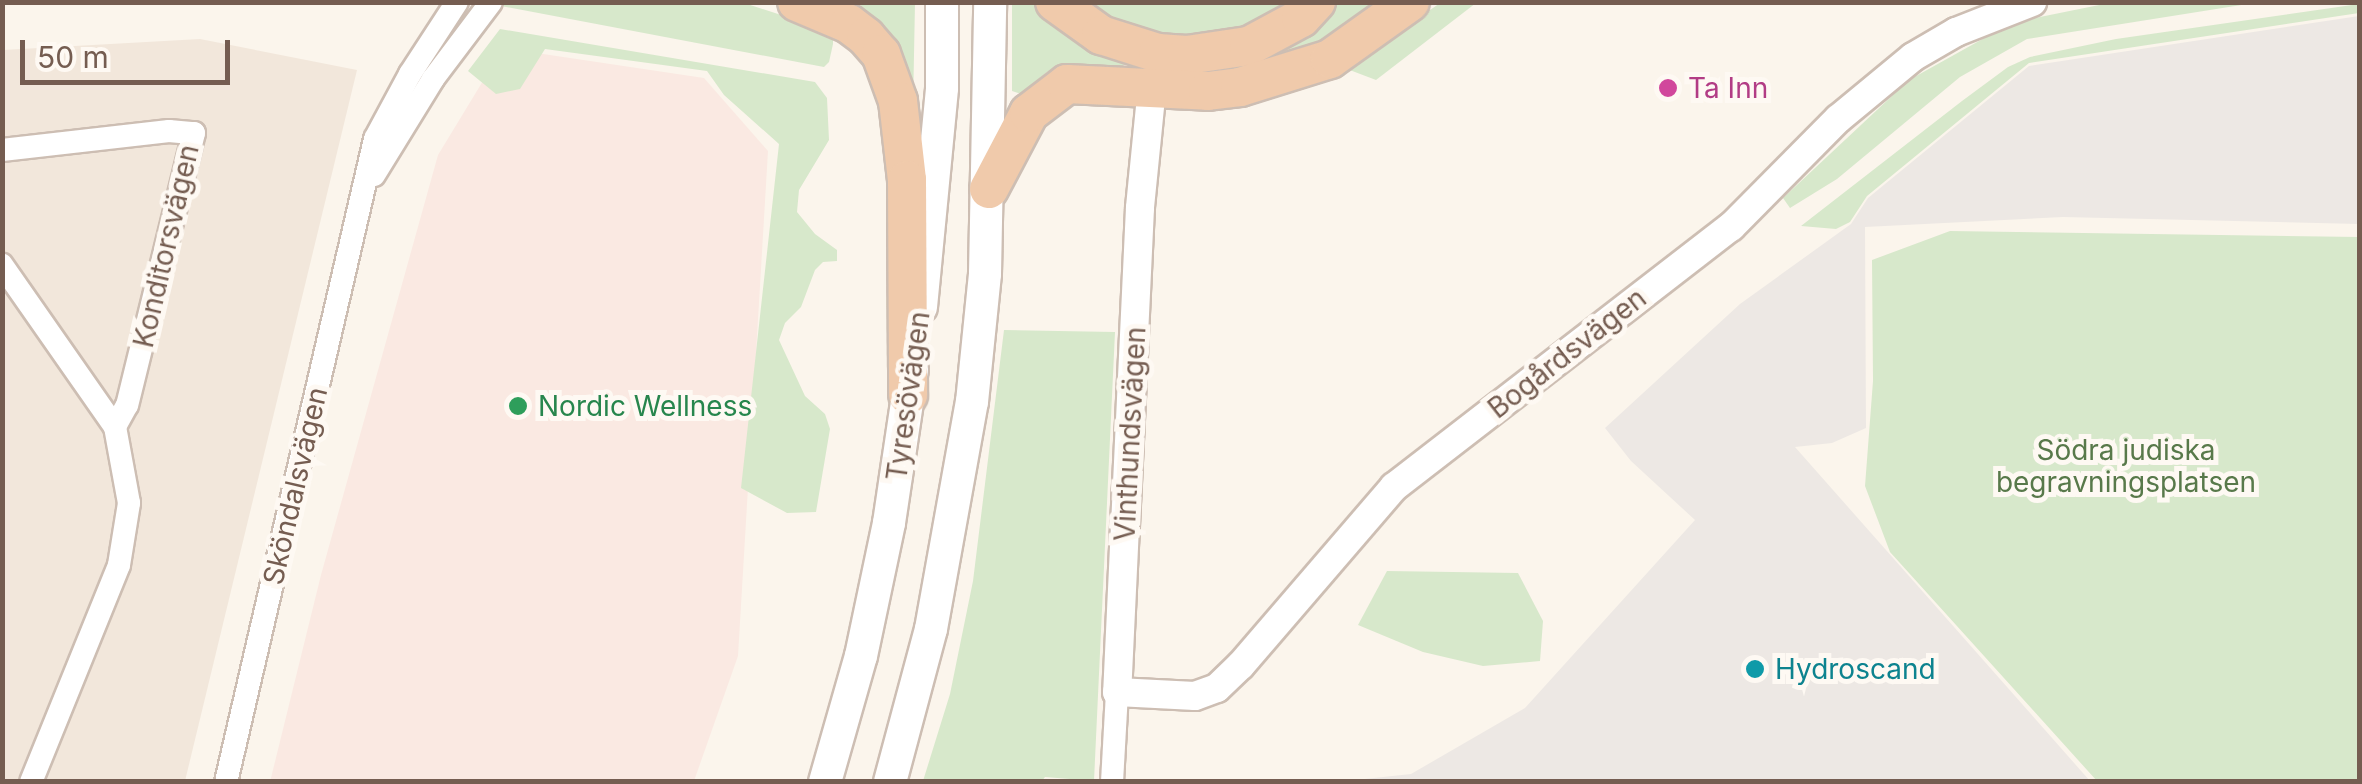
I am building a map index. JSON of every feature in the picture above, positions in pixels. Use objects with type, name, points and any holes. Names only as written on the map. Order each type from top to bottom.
[{"type":"highway","points":[[797,2],[849,24],[866,37],[880,54],[898,101],[908,180],[908,395]]},
{"type":"highway","points":[[1054,2],[1155,70],[1208,91],[1283,76],[1330,58],[1410,2]]},
{"type":"highway","points":[[989,189],[1012,139],[1044,98],[1067,84],[1155,70],[1187,55],[1250,46],[1301,18],[1316,2]]},
{"type":"main road","name":"Tyresövägen","points":[[825,782],[865,637],[889,523],[932,206],[942,88],[942,2]]},
{"type":"main road","points":[[890,782],[932,629],[949,543],[979,338],[989,189],[990,2]]},
{"type":"street","name":"Sköndalsvägen","points":[[226,782],[375,138],[410,74],[457,2]]},
{"type":"street","name":"Sköndalsvägen","points":[[364,190],[433,79],[491,2]]},
{"type":"street","name":"Bogårdsvägen","points":[[1117,692],[1194,696],[1217,688],[1241,666],[1394,487],[1731,227],[1838,119],[1913,57],[1956,32],[2032,2]]},
{"type":"street","name":"Vinthundsvägen","points":[[1112,782],[1140,208],[1155,70]]},
{"type":"street","name":"Konditorsvägen","points":[[2,150],[169,131],[194,132],[127,404],[115,427]]},
{"type":"street","points":[[2,265],[115,427],[129,503],[120,565],[31,782]]},
{"type":"shaded area","points":[[2359,16],[2359,224],[2063,217],[1865,227],[1866,428],[1832,443],[1795,447],[2090,781],[1346,781],[1411,774],[1525,708],[1695,520],[1631,461],[1605,428],[1740,304],[1851,224],[1868,198],[2029,66]]},
{"type":"shaded area","points":[[200,39],[357,70],[185,781],[3,782],[3,50]]},
{"type":"shaded area","points":[[503,48],[704,78],[768,151],[738,656],[694,781],[270,782],[321,575],[438,155]]},
{"type":"green space","points":[[505,2],[744,3],[833,32],[833,44],[824,67],[501,6]]},
{"type":"green space","points":[[2114,2],[2254,3],[2027,39],[1960,77],[1837,179],[1790,208],[1783,198],[1909,80],[1988,36],[2035,18]]},
{"type":"green space","points":[[861,3],[915,3],[913,107],[886,31],[861,10]]},
{"type":"green space","points":[[1012,3],[1037,3],[1128,60],[1123,66],[1069,66],[1047,72],[1021,94],[1012,91]]},
{"type":"green space","points":[[1080,3],[1295,3],[1232,37],[1146,38]]},
{"type":"green space","points":[[1334,3],[1384,3],[1339,36],[1252,74],[1199,76],[1189,67]]},
{"type":"green space","points":[[1440,3],[1476,3],[1376,80],[1347,69]]},
{"type":"green space","points":[[2359,4],[2359,13],[2029,63],[1867,196],[1850,222],[1836,229],[1801,226],[2008,67],[2030,57],[2116,39]]},
{"type":"green space","points":[[500,29],[815,82],[827,98],[829,140],[799,190],[797,212],[815,234],[837,250],[837,261],[823,262],[815,270],[801,307],[785,323],[779,340],[805,396],[825,414],[830,429],[816,512],[787,513],[741,488],[779,144],[724,95],[707,71],[545,49],[520,89],[496,94],[468,71]]},
{"type":"green space","name":"Södra judiska begravningsplatsen","points":[[1950,231],[2359,237],[2359,781],[2097,781],[1890,552],[1865,486],[1873,381],[1872,260]]},
{"type":"green space","points":[[1004,330],[1115,332],[1094,781],[1045,777],[1041,782],[923,781],[950,694],[973,581]]},
{"type":"green space","points":[[1387,571],[1518,573],[1543,621],[1540,661],[1483,666],[1423,652],[1358,625]]},
{"type":"place","name":"Ta Inn","points":[[1668,88]]},
{"type":"place","name":"Nordic Wellness","points":[[518,406]]},
{"type":"place","name":"Hydroscand","points":[[1755,669]]}]
